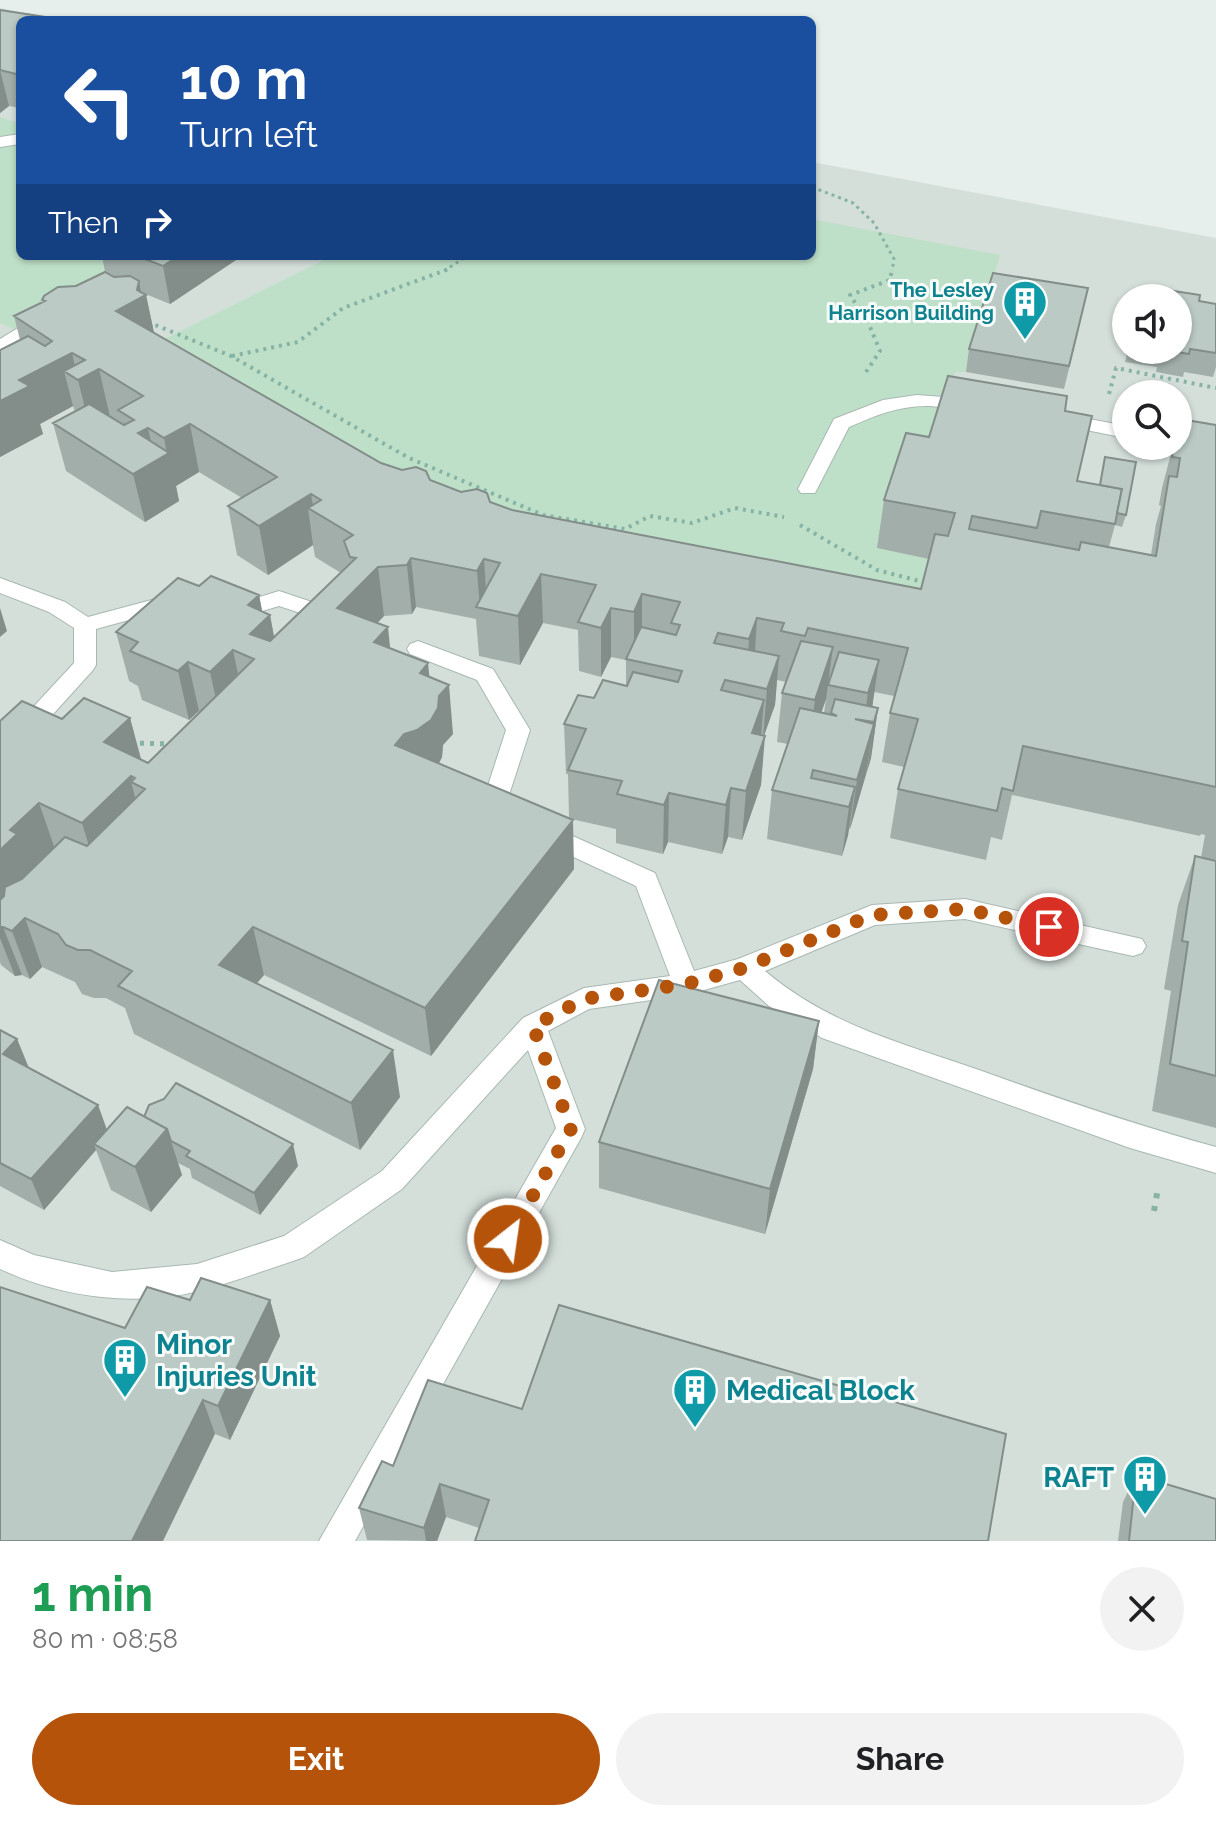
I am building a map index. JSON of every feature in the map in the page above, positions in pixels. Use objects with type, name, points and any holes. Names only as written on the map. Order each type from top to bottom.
[{"type":"lane","points":[[0,348],[59,306]]},
{"type":"lane","points":[[808,489],[841,423],[881,405],[933,399],[994,409]]},
{"type":"lane","points":[[1039,416],[1112,429]]},
{"type":"lane","points":[[0,585],[57,607],[85,625],[159,605],[200,619],[279,598],[338,619]]},
{"type":"lane","points":[[0,758],[85,665],[85,625]]},
{"type":"lane","points":[[418,649],[485,675],[518,730],[495,801],[539,830],[646,880],[686,984]]},
{"type":"lane","points":[[0,1254],[30,1268],[112,1286],[197,1278],[293,1247],[392,1180],[533,1026],[584,999],[686,984],[744,968],[872,915],[965,909],[1133,946]]},
{"type":"lane","points":[[744,968],[779,998],[832,1030],[1130,1136],[1216,1160]]},
{"type":"lane","points":[[336,1541],[571,1129],[533,1026]]},
{"type":"path","points":[[816,189],[853,203],[874,223],[894,259],[890,280],[850,295],[868,322],[880,351],[859,383],[881,405]]},
{"type":"path","points":[[231,356],[298,342],[343,308],[453,268],[462,260]]},
{"type":"path","points":[[146,322],[231,356],[409,458],[543,515],[625,529],[650,516],[692,523],[735,508],[789,518],[877,570],[927,583]]},
{"type":"path","points":[[1100,426],[1116,368],[1216,388]]},
{"type":"path","points":[[115,742],[178,745]]},
{"type":"shaded area","points":[[0,8],[43,16],[16,16],[16,260],[816,260],[816,163],[1216,238],[1216,1541],[0,1541]]},
{"type":"green space","points":[[0,117],[16,123],[16,260],[138,260],[38,340],[0,323]]},
{"type":"green space","points":[[816,220],[1000,255],[966,372],[955,372],[941,424],[877,548],[947,562],[913,639],[530,561],[126,358],[324,260],[816,260]]},
{"type":"building","points":[[0,10],[39,16],[16,16],[16,74],[0,70]]},
{"type":"building","points":[[147,260],[172,260],[163,266]]},
{"type":"building","points":[[105,272],[114,277],[130,276],[139,281],[137,290],[146,295],[116,311],[381,463],[402,470],[416,467],[426,471],[430,480],[461,492],[477,489],[487,493],[490,502],[512,510],[921,589],[935,534],[948,536],[955,513],[884,500],[906,433],[929,437],[948,376],[1067,396],[1065,411],[1092,416],[1077,481],[1122,489],[1115,524],[1041,511],[1037,528],[972,516],[969,529],[1079,550],[1081,542],[1156,556],[1169,476],[1177,477],[1180,460],[1192,460],[1192,421],[1216,425],[1216,787],[1023,746],[1013,791],[1002,788],[997,811],[898,789],[918,719],[890,713],[908,648],[808,628],[805,636],[781,631],[784,623],[757,618],[749,639],[718,633],[714,643],[779,656],[767,689],[725,680],[721,690],[764,700],[752,733],[765,736],[746,791],[731,788],[726,805],[669,793],[664,805],[617,794],[622,781],[568,770],[586,729],[564,724],[578,695],[594,698],[603,680],[627,686],[633,672],[678,682],[682,671],[626,659],[641,627],[676,635],[680,625],[671,623],[680,602],[642,594],[634,612],[611,608],[601,628],[578,622],[596,585],[541,574],[518,616],[476,607],[500,563],[484,559],[477,571],[411,558],[407,565],[378,567],[337,608],[388,627],[374,642],[428,663],[420,673],[449,685],[439,696],[438,708],[431,720],[417,730],[404,734],[395,745],[573,820],[425,1008],[253,927],[219,965],[393,1050],[351,1103],[118,986],[132,971],[90,950],[78,950],[66,945],[58,934],[25,918],[12,931],[0,927],[0,900],[5,887],[22,879],[65,837],[87,846],[145,789],[131,782],[135,778],[131,776],[82,823],[39,803],[10,830],[17,834],[0,850],[0,721],[22,701],[62,719],[84,698],[130,718],[104,742],[148,763],[254,659],[233,650],[210,672],[188,662],[178,671],[130,651],[138,642],[116,632],[178,578],[199,586],[211,576],[259,595],[248,605],[270,615],[250,634],[270,641],[356,558],[350,557],[344,541],[353,535],[308,508],[321,500],[311,494],[259,526],[228,506],[277,477],[190,424],[164,438],[148,428],[138,433],[169,453],[133,474],[53,423],[89,404],[124,425],[134,420],[118,410],[143,396],[99,369],[78,380],[64,371],[85,360],[72,353],[19,380],[30,386],[0,401],[0,350],[28,336],[45,346],[52,341],[14,316],[45,301],[42,300],[44,296],[58,287],[76,286]]},
{"type":"building","name":"The Lesley Harrison Building","points":[[993,273],[1088,288],[1069,366],[969,349]]},
{"type":"building","points":[[1192,294],[1200,295],[1199,301],[1216,304],[1216,353],[1192,349]]},
{"type":"building","points":[[1105,457],[1136,462],[1126,515],[1117,513],[1122,489],[1100,485]]},
{"type":"building","points":[[801,641],[833,647],[815,700],[782,693]]},
{"type":"building","points":[[839,652],[879,660],[868,693],[828,685]]},
{"type":"building","points":[[835,699],[878,708],[874,722],[855,719],[874,724],[857,780],[813,770],[811,778],[855,787],[849,807],[772,790],[800,708],[837,716],[831,713]]},
{"type":"building","points":[[1195,856],[1216,861],[1216,1076],[1170,1064],[1188,942],[1182,941]]},
{"type":"building","points":[[659,980],[819,1021],[770,1189],[599,1142]]},
{"type":"building","points":[[0,1030],[17,1039],[3,1054],[98,1105],[31,1179],[0,1163]]},
{"type":"building","points":[[176,1083],[293,1144],[254,1193],[186,1156],[190,1151],[171,1141],[167,1129],[144,1117],[149,1105],[164,1099]]},
{"type":"building","points":[[127,1107],[167,1129],[135,1167],[94,1144]]},
{"type":"building","name":"Minor Injuries Unit","points":[[201,1278],[270,1300],[218,1406],[203,1400],[132,1541],[0,1541],[0,1287],[125,1328],[147,1287],[190,1300]]},
{"type":"building","name":"Medical Block","points":[[559,1305],[1006,1434],[988,1541],[475,1541],[489,1500],[440,1484],[424,1528],[359,1508],[382,1461],[393,1466],[428,1380],[522,1409]]},
{"type":"building","points":[[1136,1475],[1216,1499],[1216,1541],[1129,1541]]},
{"type":"place","name":"The Lesley Harrison Building","points":[[1025,341]]},
{"type":"place","name":"Minor Injuries Unit","points":[[125,1399]]},
{"type":"place","name":"Medical Block","points":[[695,1429]]},
{"type":"place","name":"RAFT","points":[[1145,1516]]},
{"type":"route","points":[[508,1239],[571,1129],[533,1026],[584,999],[686,984],[744,968],[872,915],[965,909],[1049,927]]}]
